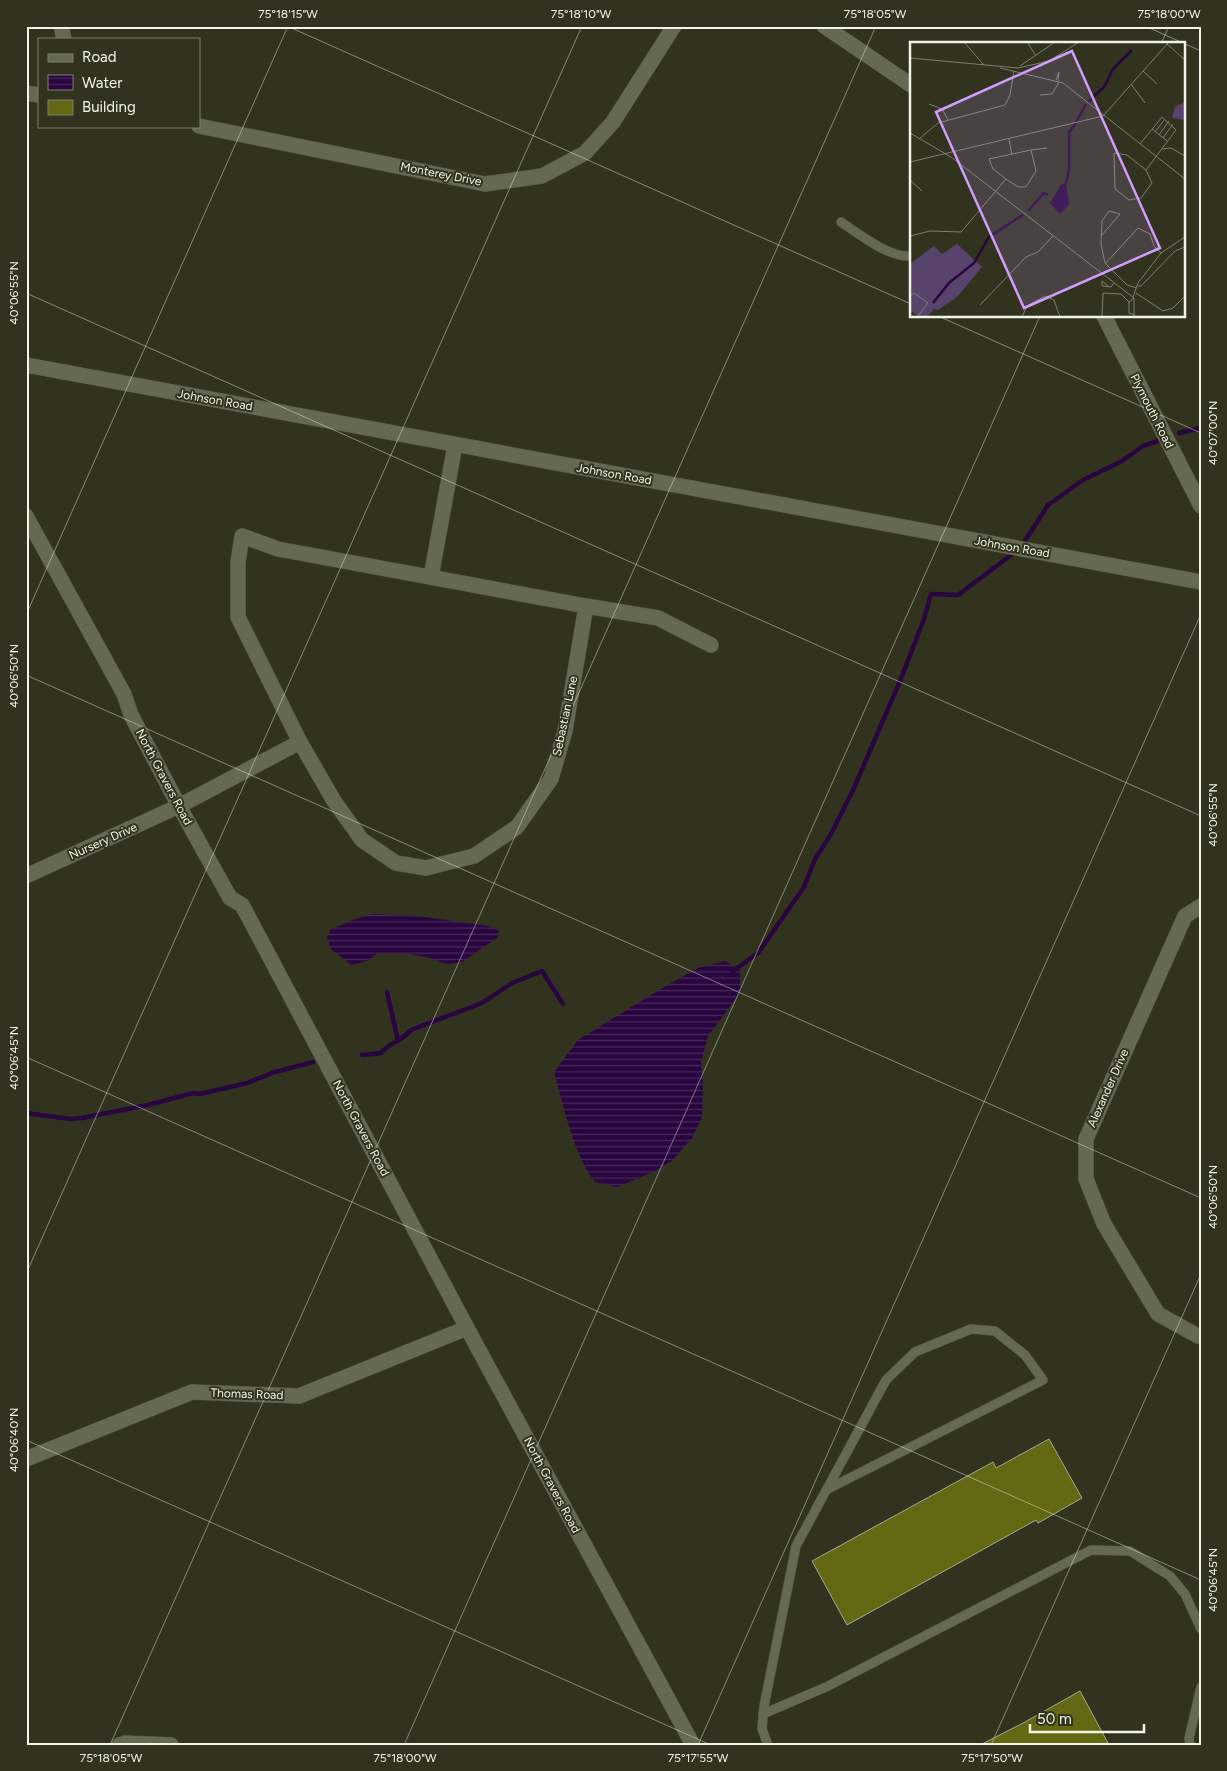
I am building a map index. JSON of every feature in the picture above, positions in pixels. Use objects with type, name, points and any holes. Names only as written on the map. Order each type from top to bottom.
[{"type":"street","name":"Monterey Drive","points":[[200,126],[485,184],[542,176],[585,153],[613,122],[674,26]]},
{"type":"street","points":[[824,26],[910,84]]},
{"type":"street","name":"Plymouth Road","points":[[1105,318],[1201,506]]},
{"type":"street","name":"Johnson Road","points":[[26,365],[1201,582]]},
{"type":"street","points":[[431,577],[455,445]]},
{"type":"street","name":"North Gravers Road","points":[[26,516],[124,694],[131,715],[230,898],[242,905],[467,1328],[693,1745]]},
{"type":"street","name":"Sebastian Lane","points":[[586,606],[564,731],[551,779],[517,827],[474,856],[426,868],[396,863],[362,840],[334,802],[300,742],[238,617],[238,562],[242,536],[278,549],[658,618],[711,645]]},
{"type":"street","points":[[179,806],[300,742]]},
{"type":"street","name":"Nursery Drive","points":[[26,876],[179,806]]},
{"type":"street","name":"Alexander Drive","points":[[1201,906],[1186,916],[1086,1140],[1086,1179],[1104,1224],[1158,1314],[1201,1336]]},
{"type":"street","name":"Thomas Road","points":[[26,1460],[192,1392],[299,1396],[467,1328]]},
{"type":"street","points":[[119,1745],[125,1743],[171,1745]]},
{"type":"lane","points":[[841,222],[878,247],[905,257],[910,256]]},
{"type":"lane","points":[[768,1745],[762,1729],[763,1714],[796,1546],[886,1380],[915,1352],[971,1329],[995,1330],[1026,1355],[1043,1380],[828,1489]]},
{"type":"lane","points":[[763,1714],[826,1687],[1091,1550],[1130,1551],[1170,1576],[1185,1594],[1201,1629]]},
{"type":"lane","points":[[1190,1745],[1188,1738],[1201,1687]]},
{"type":"water","points":[[373,914],[425,917],[488,926],[499,931],[497,938],[464,961],[456,963],[447,964],[410,954],[388,953],[377,954],[367,961],[351,965],[331,949],[327,937],[331,929]]},
{"type":"water","points":[[725,961],[740,970],[740,993],[708,1036],[701,1062],[703,1084],[702,1117],[692,1138],[672,1161],[655,1171],[618,1187],[595,1182],[575,1144],[554,1072],[578,1040],[698,968]]},
{"type":"building","points":[[1049,1439],[1082,1498],[1038,1523],[1036,1520],[847,1625],[812,1561],[993,1462],[996,1468]]},
{"type":"building","points":[[1080,1691],[1109,1745],[980,1745],[1025,1722]]},
{"type":"waterway","points":[[1179,433],[1201,428]]},
{"type":"waterway","points":[[1023,544],[1048,505],[1083,480],[1122,461],[1143,446],[1161,440]]},
{"type":"waterway","points":[[733,971],[758,953],[804,887],[815,859],[831,834],[854,788],[900,681],[924,619],[931,594],[958,595],[1015,552]]},
{"type":"waterway","points":[[362,1055],[381,1053],[411,1030],[482,1003],[512,983],[542,971],[563,1004]]},
{"type":"waterway","points":[[387,992],[398,1041]]},
{"type":"waterway","points":[[26,1113],[70,1119],[82,1118],[247,1083],[275,1072],[313,1062]]}]
